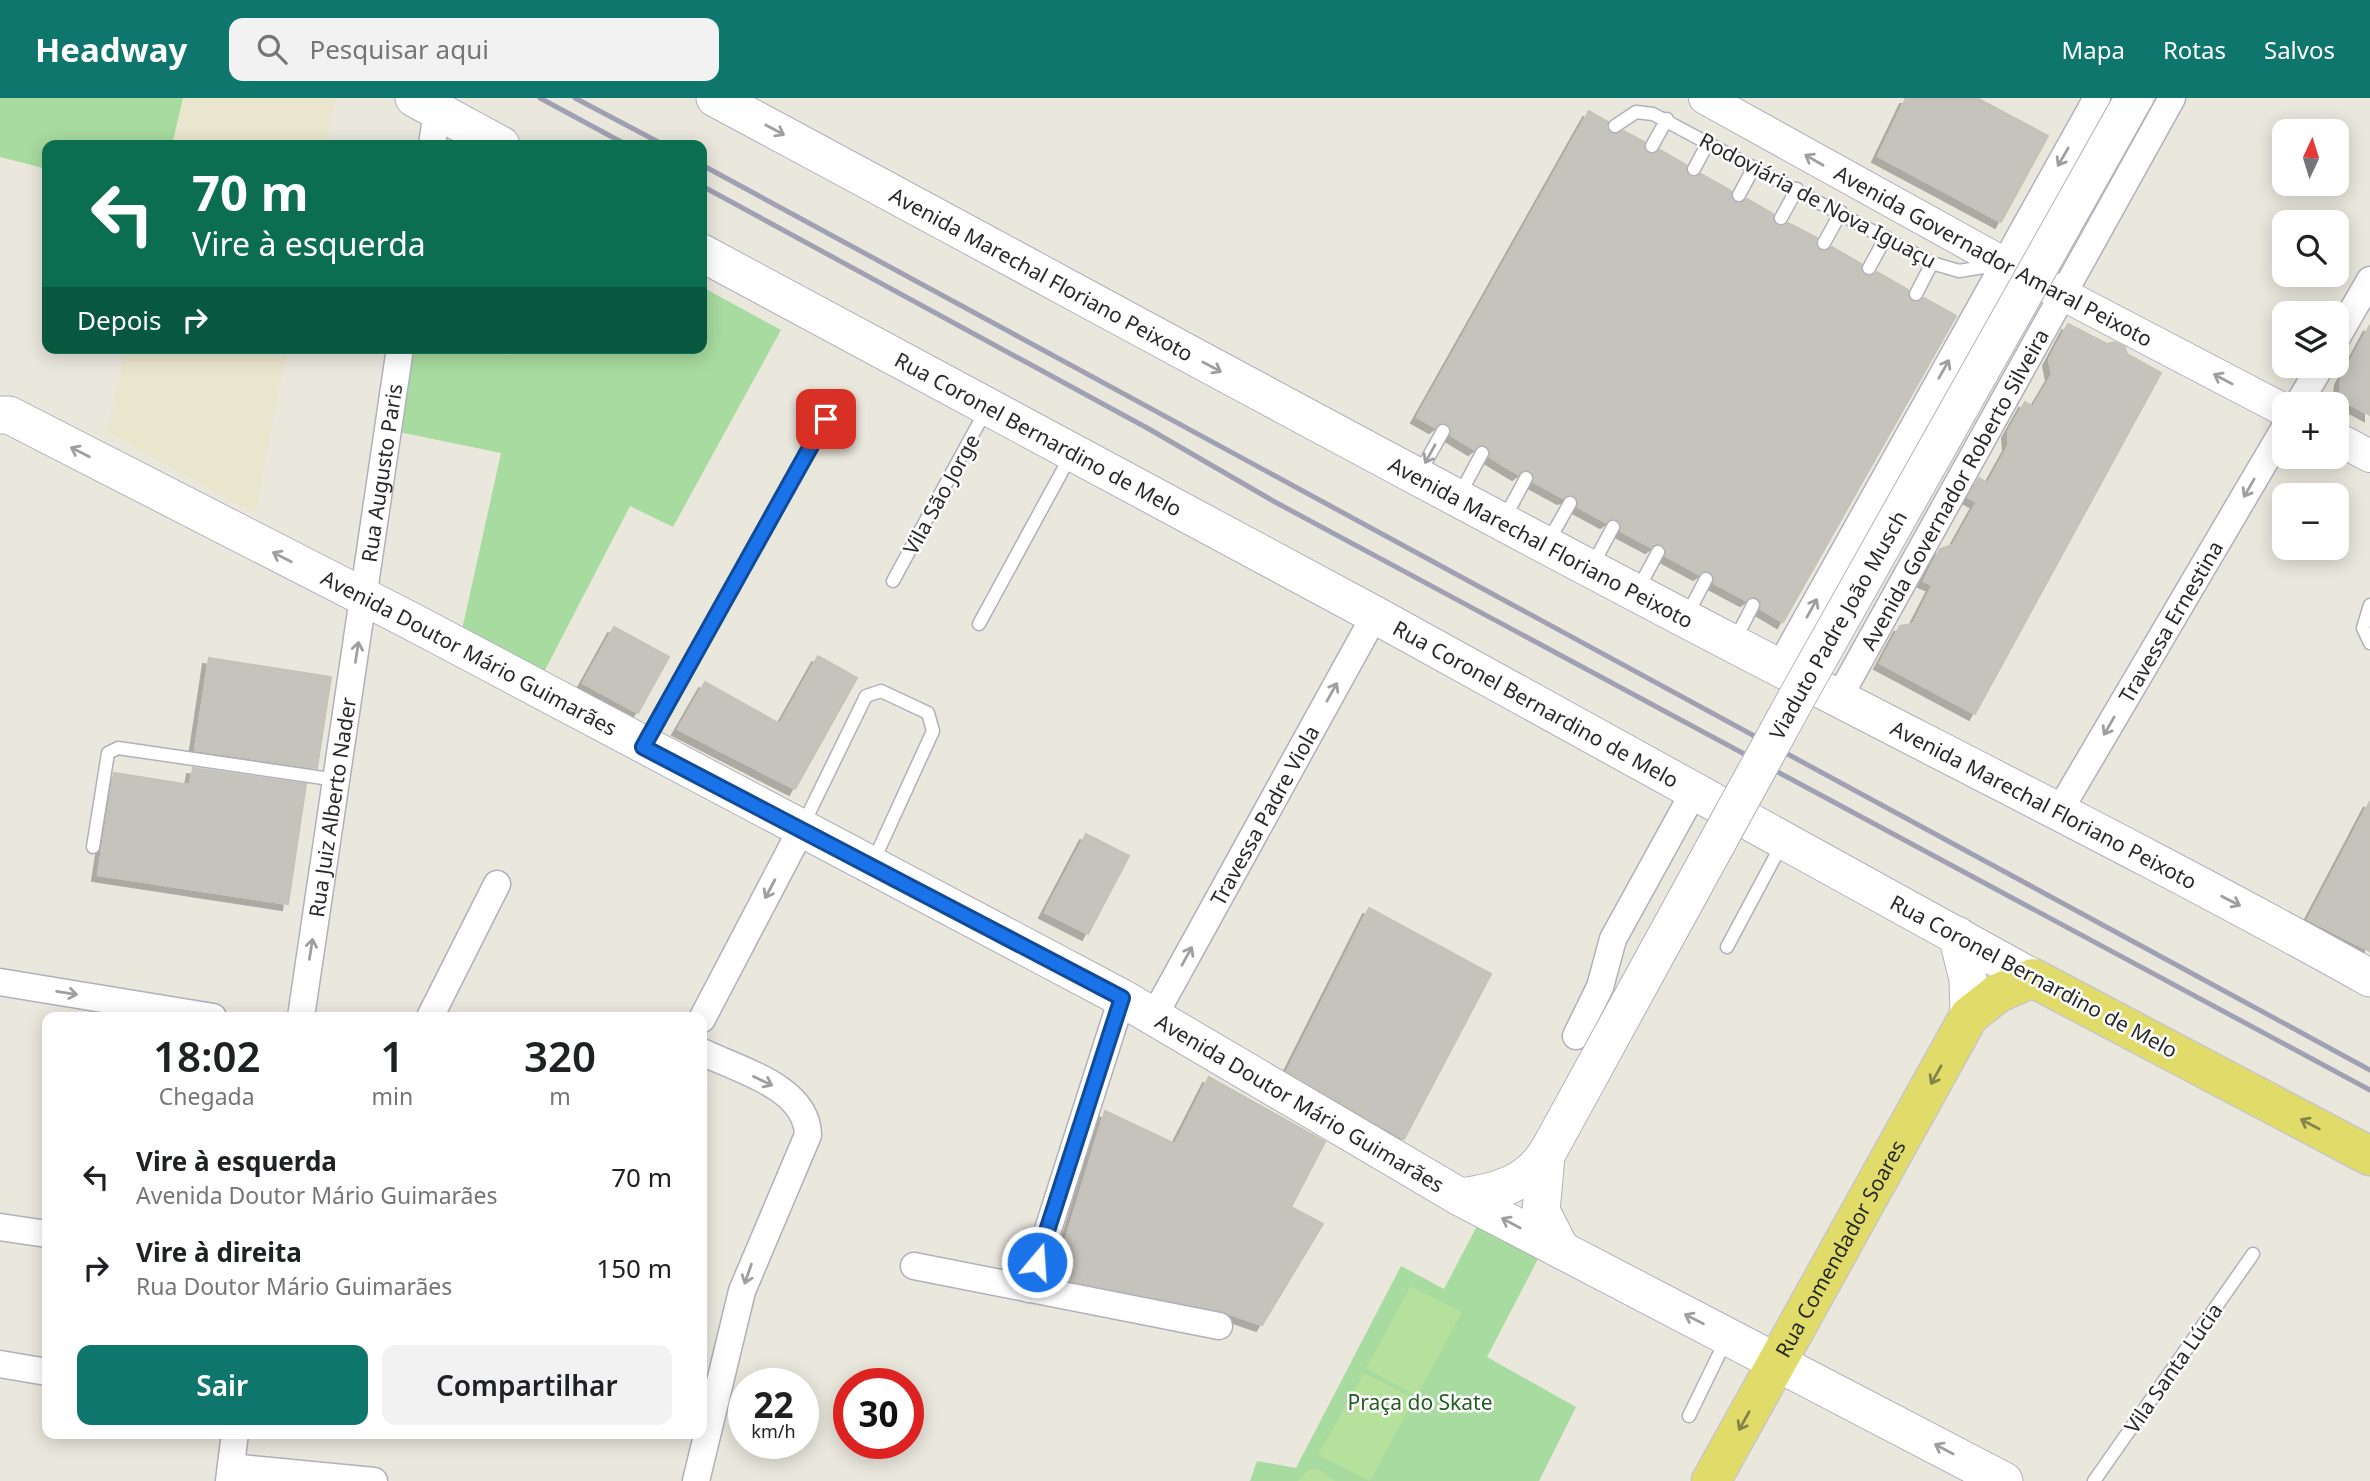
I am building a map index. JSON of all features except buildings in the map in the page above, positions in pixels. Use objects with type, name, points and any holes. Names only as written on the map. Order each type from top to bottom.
[{"type":"main road","name":"Avenida Marechal Floriano Peixoto","points":[[715,98],[1417,477],[1838,699],[2238,904],[2370,978]]},
{"type":"main road","name":"Viaduto Padre João Musch","points":[[1460,1197],[1502,1190],[1520,1182],[1548,1152],[1804,685],[2134,98]]},
{"type":"main road","points":[[428,118],[487,140]]},
{"type":"main road","name":"Rua Coronel Bernardino de Melo","points":[[707,256],[1375,615],[2034,978],[2370,1156]]},
{"type":"main road","name":"Avenida Doutor Mário Guimarães","points":[[3,414],[365,599],[1122,998],[1460,1197],[2004,1481]]},
{"type":"main road","points":[[1957,935],[1968,979],[1969,1016]]},
{"type":"main road","name":"Rua Comendador Soares","points":[[1711,1481],[1969,1016],[1998,993],[2034,978]]},
{"type":"main road","name":"Viaduto Padre João Musch","points":[[1548,1152],[1541,1212],[1561,1250]]},
{"type":"street","name":"Avenida Governador Amaral Peixoto","points":[[1705,98],[2003,263],[2272,404]]},
{"type":"street","points":[[1779,668],[2097,98]]},
{"type":"street","name":"Avenida Governador Roberto Silveira","points":[[1838,699],[2172,98]]},
{"type":"street","points":[[2349,316],[2370,280]]},
{"type":"street","name":"Rua Augusto Paris","points":[[365,599],[399,354]]},
{"type":"street","points":[[2349,445],[2370,456]]},
{"type":"street","name":"Travessa Ernestina","points":[[2058,813],[2272,449]]},
{"type":"street","name":"Rua Juiz Alberto Nader","points":[[302,1012],[365,599]]},
{"type":"street","name":"Travessa Padre Viola","points":[[1154,1016],[1375,615]]},
{"type":"street","points":[[1576,1036],[1600,987],[1613,939],[1695,790]]},
{"type":"street","points":[[705,1012],[802,828]]},
{"type":"street","points":[[433,1012],[498,884]]},
{"type":"street","points":[[0,982],[183,1012]]},
{"type":"street","points":[[1029,1289],[1122,998]]},
{"type":"street","points":[[707,1054],[787,1093],[805,1114],[808,1135],[753,1259],[742,1291],[707,1436]]},
{"type":"street","points":[[0,1227],[42,1233]]},
{"type":"street","points":[[914,1266],[1219,1326]]},
{"type":"street","points":[[0,1364],[42,1371]]},
{"type":"street","points":[[234,1439],[230,1474],[374,1481]]},
{"type":"street","points":[[696,1481],[706,1439]]},
{"type":"lane","name":"Rodoviária de Nova Iguaçu","points":[[1615,126],[1636,112],[1667,119],[1947,269],[1969,272],[2003,263]]},
{"type":"lane","points":[[1652,146],[1667,119]]},
{"type":"lane","points":[[1694,169],[1709,141]]},
{"type":"lane","points":[[1739,195],[1754,167]]},
{"type":"lane","points":[[1781,218],[1797,189]]},
{"type":"lane","points":[[1824,243],[1840,212]]},
{"type":"lane","points":[[1869,268],[1886,237]]},
{"type":"lane","points":[[1916,294],[1932,263]]},
{"type":"lane","name":"Vila São Jorge","points":[[893,581],[988,407]]},
{"type":"lane","points":[[643,747],[826,419]]},
{"type":"lane","points":[[1417,477],[1443,431]]},
{"type":"lane","points":[[979,624],[1072,452]]},
{"type":"lane","points":[[1458,498],[1482,453]]},
{"type":"lane","points":[[1502,522],[1526,478]]},
{"type":"lane","points":[[1547,545],[1570,503]]},
{"type":"lane","points":[[1591,568],[1614,527]]},
{"type":"lane","points":[[1636,592],[1658,552]]},
{"type":"lane","points":[[1685,618],[1706,579]]},
{"type":"lane","points":[[1733,644],[1753,605]]},
{"type":"lane","points":[[2370,605],[2363,628],[2370,643]]},
{"type":"lane","points":[[802,828],[866,696],[881,691],[928,713],[933,731],[872,865]]},
{"type":"lane","points":[[93,847],[108,753],[118,748],[337,780]]},
{"type":"lane","points":[[1727,947],[1784,839]]},
{"type":"lane","name":"Vila Santa Lúcia","points":[[2094,1481],[2253,1254]]},
{"type":"lane","points":[[1689,1416],[1728,1336]]},
{"type":"shaded area","points":[[183,98],[335,98],[327,140],[173,140]]},
{"type":"shaded area","points":[[125,354],[286,354],[255,514],[107,432]]},
{"type":"green space","points":[[0,98],[183,98],[173,140],[42,140],[42,168],[0,157]]},
{"type":"green space","points":[[707,290],[781,330],[673,527],[630,506],[545,670],[462,630],[501,453],[399,432],[414,354],[707,354]]},
{"type":"green space","name":"Praça do Skate","points":[[1478,1224],[1539,1257],[1487,1357],[1576,1407],[1539,1481],[1250,1481],[1257,1461],[1296,1468],[1401,1266],[1444,1289]]},
{"type":"green space","points":[[1411,1286],[1462,1312],[1417,1396],[1366,1368]]},
{"type":"green space","points":[[1364,1373],[1414,1399],[1370,1481],[1318,1455]]},
{"type":"green space","points":[[1318,1469],[1335,1481],[1298,1481],[1308,1470]]},
{"type":"railway","points":[[540,98],[618,140]]},
{"type":"railway","points":[[575,98],[655,140]]},
{"type":"railway","points":[[707,168],[2370,1070]]},
{"type":"railway","points":[[707,189],[1149,429],[1275,502],[2370,1090]]},
{"type":"route","points":[[826,419],[643,747],[1122,998],[1037,1262]]}]
